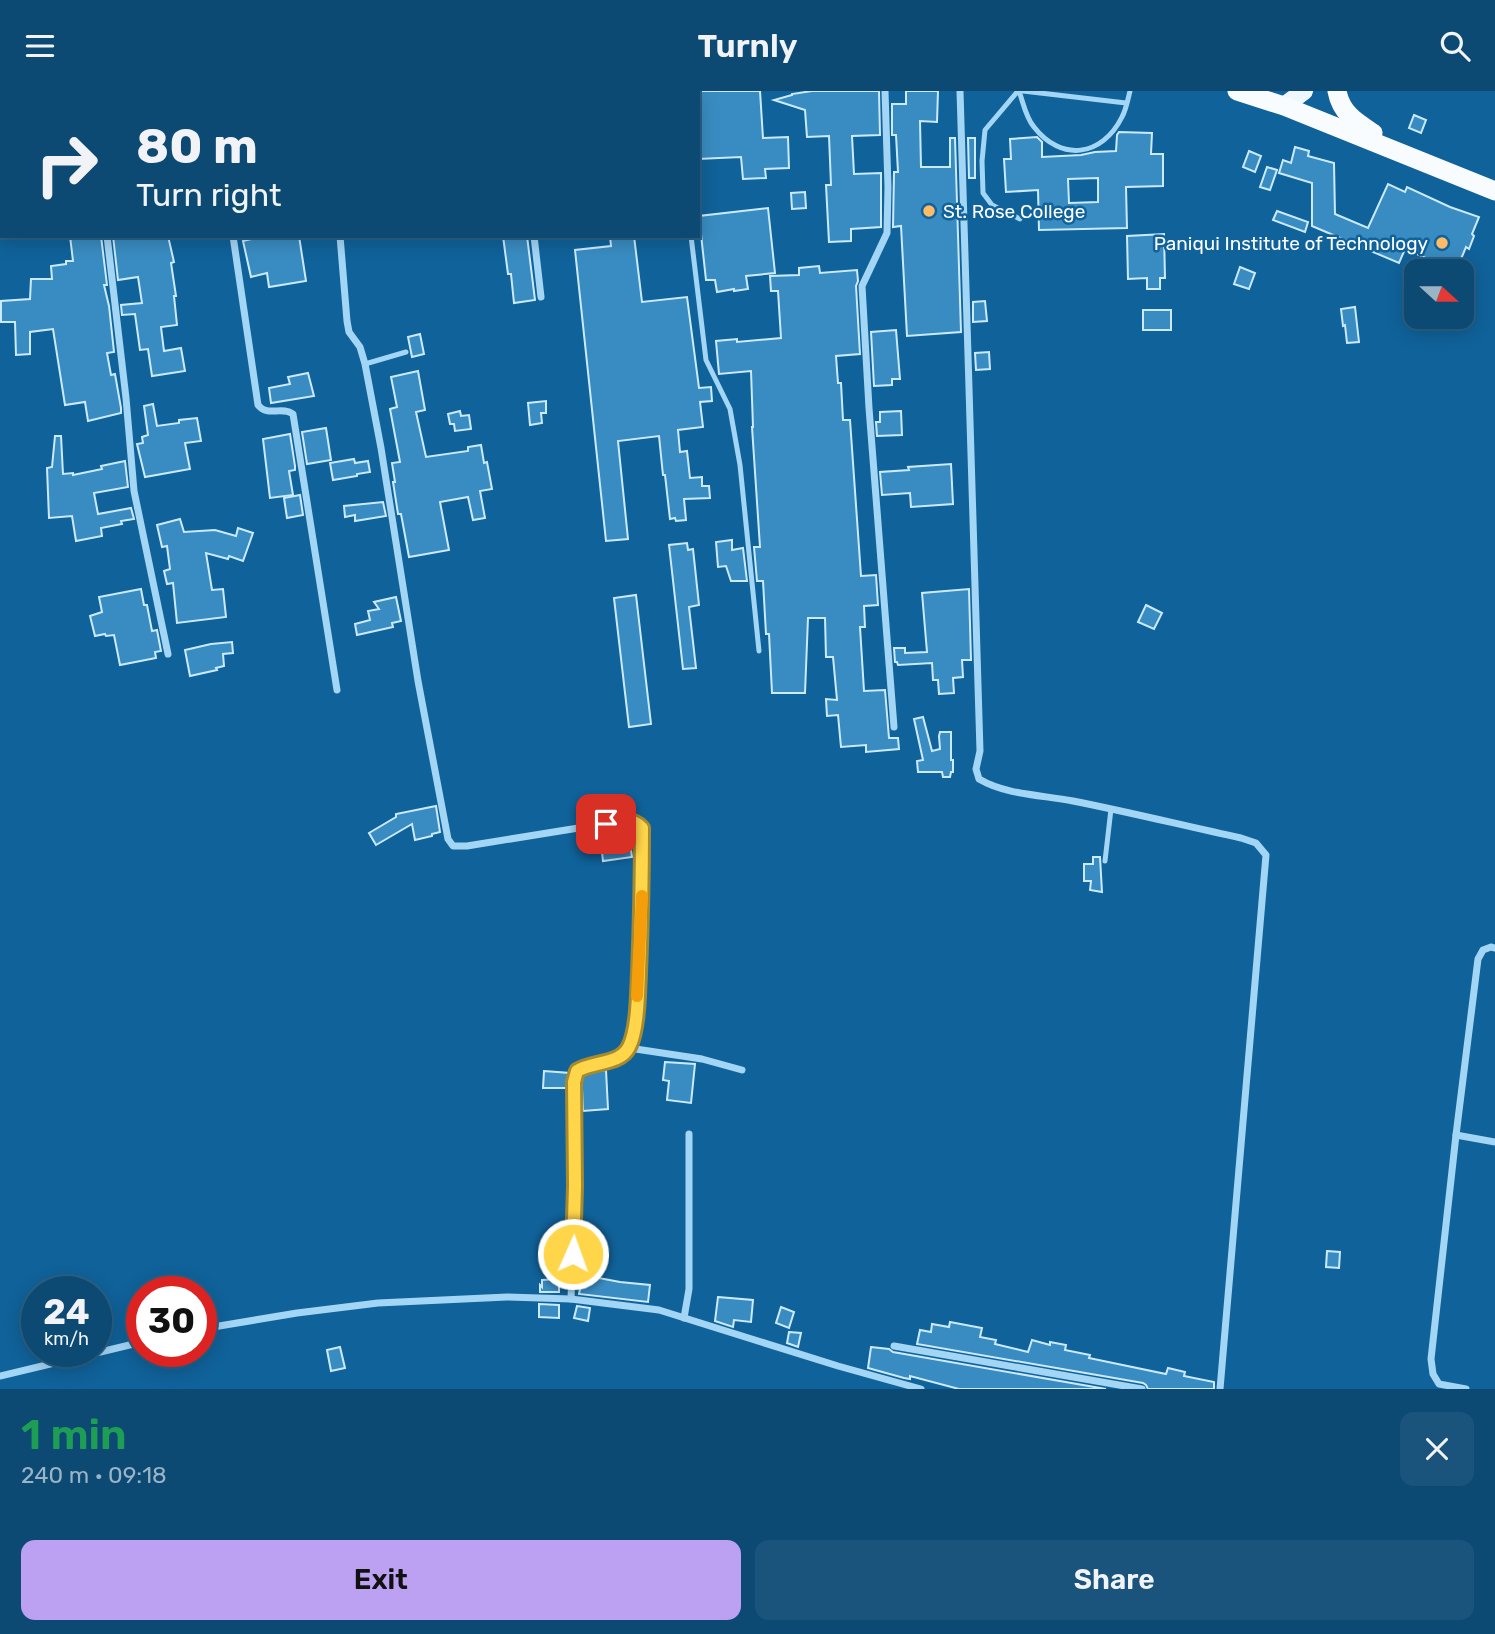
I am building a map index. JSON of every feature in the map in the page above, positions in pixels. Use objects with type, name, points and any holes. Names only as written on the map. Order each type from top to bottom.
[{"type":"highway","points":[[1237,91],[1265,94],[1284,106],[1495,191]]},
{"type":"highway","points":[[1337,91],[1344,110],[1353,119],[1406,155]]},
{"type":"main road","points":[[1284,106],[1304,91]]},
{"type":"street","points":[[884,91],[887,233],[862,286],[894,727]]},
{"type":"street","points":[[960,91],[980,751],[976,769],[979,779],[1009,790],[1241,838],[1256,843],[1266,855],[1220,1389]]},
{"type":"street","points":[[107,238],[134,491],[168,654]]},
{"type":"street","points":[[233,238],[258,405],[261,410],[289,410],[293,414],[337,690]]},
{"type":"street","points":[[340,238],[347,321],[349,332],[360,347],[365,364],[418,681],[448,839],[453,846],[467,846],[628,820],[642,828],[643,878],[636,1020],[629,1048],[617,1058],[584,1066],[577,1071],[574,1082],[575,1186],[571,1299]]},
{"type":"street","points":[[534,238],[541,297]]},
{"type":"street","points":[[1466,1389],[1439,1384],[1433,1374],[1432,1359],[1478,959],[1483,950],[1495,948]]},
{"type":"street","points":[[629,1048],[702,1059],[742,1070]]},
{"type":"street","points":[[684,1318],[689,1289],[689,1134]]},
{"type":"street","points":[[1456,1135],[1495,1142]]},
{"type":"street","points":[[217,1326],[378,1303],[507,1297],[571,1299],[659,1310],[921,1389]]},
{"type":"street","points":[[0,1376],[126,1346]]},
{"type":"street","points":[[894,1346],[1142,1389]]},
{"type":"lane","points":[[1020,91],[1126,103]]},
{"type":"lane","points":[[1020,91],[1032,126],[1055,147],[1071,151],[1092,149],[1107,137],[1122,118],[1130,91]]},
{"type":"lane","points":[[1020,91],[985,130],[982,161],[983,193],[992,205],[1020,219]]},
{"type":"lane","points":[[691,238],[706,360],[730,409],[740,465],[759,651]]},
{"type":"lane","points":[[365,364],[406,352]]},
{"type":"lane","points":[[1105,861],[1111,809]]},
{"type":"building","points":[[700,91],[760,91],[763,138],[788,137],[789,168],[765,169],[766,178],[743,179],[741,157],[700,159]]},
{"type":"building","points":[[812,91],[879,91],[880,135],[852,136],[854,174],[881,173],[881,227],[851,229],[851,241],[829,242],[826,185],[831,185],[829,136],[807,137],[805,110],[774,100]]},
{"type":"building","points":[[906,91],[938,91],[937,122],[920,121],[921,167],[950,167],[950,138],[955,138],[961,332],[907,336],[901,226],[893,227],[894,172],[898,172],[896,135],[892,135],[892,104],[906,104]]},
{"type":"building","points":[[1414,115],[1426,120],[1421,133],[1409,128]]},
{"type":"building","points":[[1119,132],[1152,133],[1151,154],[1163,154],[1163,186],[1126,187],[1127,228],[1039,230],[1038,190],[1006,192],[1004,159],[1011,159],[1010,139],[1037,137],[1042,142],[1042,157],[1116,151]],"holes":[[[1098,178],[1098,202],[1069,203],[1068,179]]]},
{"type":"building","points":[[968,138],[975,138],[975,178],[969,178]]},
{"type":"building","points":[[1295,147],[1309,151],[1308,156],[1334,163],[1335,214],[1368,228],[1388,184],[1405,192],[1407,187],[1479,217],[1469,249],[1466,247],[1461,259],[1428,259],[1405,249],[1399,263],[1312,226],[1312,183],[1279,173],[1283,160],[1291,163]]},
{"type":"building","points":[[1249,151],[1261,156],[1255,172],[1243,167]]},
{"type":"building","points":[[1267,167],[1277,170],[1270,190],[1260,187]]},
{"type":"building","points":[[805,192],[806,208],[792,209],[791,193]]},
{"type":"building","points":[[768,208],[775,273],[746,276],[748,289],[717,292],[715,280],[706,280],[700,216]]},
{"type":"building","points":[[1277,211],[1308,222],[1305,232],[1273,220]]},
{"type":"building","points":[[1164,234],[1165,278],[1160,278],[1160,289],[1147,289],[1147,278],[1128,279],[1127,236]]},
{"type":"building","points":[[70,238],[101,238],[107,285],[104,285],[114,352],[107,353],[111,375],[115,374],[121,413],[88,421],[85,402],[65,405],[53,329],[30,332],[30,354],[16,355],[15,322],[1,322],[1,301],[30,299],[31,279],[52,279],[51,266],[73,261]]},
{"type":"building","points":[[113,238],[168,238],[174,262],[171,263],[177,325],[161,327],[164,351],[181,348],[185,371],[152,376],[148,349],[140,350],[135,314],[122,315],[121,305],[142,303],[138,277],[118,280]]},
{"type":"building","points":[[256,238],[299,238],[306,281],[269,287],[267,273],[251,277],[243,241]]},
{"type":"building","points":[[503,238],[527,238],[535,300],[514,303],[511,274],[508,274]]},
{"type":"building","points":[[610,238],[634,238],[642,302],[687,297],[699,388],[711,387],[712,401],[700,402],[703,427],[678,430],[680,452],[687,451],[690,478],[702,477],[702,486],[709,486],[710,498],[684,499],[686,520],[670,519],[659,436],[618,441],[628,539],[606,541],[575,250],[611,246]]},
{"type":"building","points":[[819,266],[820,273],[857,270],[860,354],[836,356],[843,420],[850,420],[861,576],[876,575],[878,605],[864,606],[865,627],[860,627],[864,691],[885,690],[889,738],[898,738],[899,749],[866,752],[866,745],[841,747],[838,715],[827,716],[826,699],[837,700],[833,657],[826,657],[825,618],[808,618],[805,693],[772,693],[763,581],[757,581],[754,547],[760,547],[751,371],[719,374],[716,341],[781,338],[778,291],[771,291],[770,276],[799,275],[799,268]]},
{"type":"building","points":[[1240,267],[1255,273],[1249,289],[1234,284]]},
{"type":"building","points":[[985,301],[987,321],[973,322],[973,302]]},
{"type":"building","points":[[1355,307],[1359,342],[1347,343],[1341,309]]},
{"type":"building","points":[[1143,310],[1171,310],[1171,330],[1143,330]]},
{"type":"building","points":[[896,330],[900,379],[892,379],[892,385],[874,386],[871,332]]},
{"type":"building","points":[[420,334],[424,354],[412,357],[408,337]]},
{"type":"building","points":[[989,352],[990,369],[976,370],[975,353]]},
{"type":"building","points":[[418,371],[425,410],[416,412],[426,457],[468,451],[468,447],[481,445],[492,489],[480,491],[485,518],[473,520],[468,497],[440,502],[449,550],[409,557],[393,482],[392,463],[400,462],[390,409],[397,407],[391,377]]},
{"type":"building","points":[[308,373],[314,396],[271,403],[269,388],[290,384],[288,377]]},
{"type":"building","points":[[546,401],[546,413],[541,413],[542,423],[530,425],[528,403]]},
{"type":"building","points":[[153,404],[157,426],[197,418],[201,441],[185,443],[190,469],[145,477],[137,444],[143,443],[142,437],[148,435],[144,406]]},
{"type":"building","points":[[460,411],[461,416],[469,415],[471,429],[455,431],[454,424],[450,424],[448,414]]},
{"type":"building","points":[[901,411],[902,435],[877,436],[876,422],[880,422],[880,412]]},
{"type":"building","points":[[326,428],[331,460],[307,464],[302,432]]},
{"type":"building","points":[[290,434],[295,466],[295,470],[289,471],[293,495],[270,498],[263,439]]},
{"type":"building","points":[[55,436],[61,436],[63,474],[73,475],[102,469],[101,466],[125,461],[128,487],[94,493],[98,514],[131,508],[134,519],[101,528],[102,536],[76,541],[72,516],[49,518],[47,468],[52,467]]},
{"type":"building","points":[[354,459],[355,463],[368,461],[370,472],[333,480],[330,463]]},
{"type":"building","points":[[951,464],[953,504],[911,507],[910,493],[882,495],[880,472]]},
{"type":"building","points":[[300,495],[303,515],[287,518],[284,498]]},
{"type":"building","points":[[383,502],[386,516],[355,521],[355,515],[345,517],[344,506]]},
{"type":"building","points":[[180,519],[184,532],[215,530],[236,536],[238,528],[253,533],[243,561],[206,553],[212,590],[223,589],[226,617],[177,623],[173,583],[167,584],[164,571],[170,569],[167,546],[162,547],[157,525]]},
{"type":"building","points":[[732,540],[732,550],[743,548],[747,581],[731,581],[726,566],[718,567],[716,542]]},
{"type":"building","points":[[687,543],[688,550],[693,549],[699,605],[689,607],[696,668],[683,669],[669,545]]},
{"type":"building","points":[[141,589],[152,631],[157,630],[161,651],[155,652],[156,658],[120,665],[114,635],[95,636],[90,616],[102,612],[99,597]]},
{"type":"building","points":[[969,589],[971,660],[962,660],[963,677],[953,678],[954,693],[939,694],[938,680],[933,680],[932,663],[898,665],[895,662],[894,648],[905,648],[905,653],[927,652],[922,593]]},
{"type":"building","points":[[636,595],[651,724],[629,727],[614,598]]},
{"type":"building","points":[[396,597],[401,621],[392,623],[393,627],[357,635],[355,624],[370,620],[368,611],[379,609],[374,602]]},
{"type":"building","points":[[1146,605],[1162,613],[1154,629],[1138,622]]},
{"type":"building","points":[[232,642],[233,653],[223,654],[224,666],[190,676],[185,650]]},
{"type":"building","points":[[923,717],[932,751],[940,749],[940,732],[951,732],[953,772],[950,777],[943,777],[942,772],[918,772],[917,761],[923,760],[914,719]]},
{"type":"building","points":[[436,806],[440,832],[432,836],[415,840],[412,824],[376,845],[369,833],[396,817],[396,814]]},
{"type":"building","points":[[628,830],[632,857],[603,861],[600,835]]},
{"type":"building","points":[[1093,857],[1100,857],[1102,892],[1090,890],[1091,881],[1084,881],[1084,864],[1093,864]]},
{"type":"building","points":[[665,1062],[695,1064],[691,1103],[667,1100],[669,1081],[663,1080]]},
{"type":"building","points":[[606,1070],[608,1109],[583,1111],[580,1089],[582,1075]]},
{"type":"building","points":[[544,1071],[570,1073],[568,1088],[543,1088]]},
{"type":"building","points":[[1327,1251],[1340,1252],[1339,1268],[1326,1267]]},
{"type":"building","points":[[583,1275],[650,1285],[648,1302],[579,1294]]},
{"type":"building","points":[[559,1279],[559,1292],[540,1292],[542,1280]]},
{"type":"building","points":[[718,1297],[753,1300],[751,1322],[734,1320],[733,1327],[715,1321]]},
{"type":"building","points":[[539,1304],[559,1305],[559,1318],[539,1317]]},
{"type":"building","points":[[577,1306],[590,1308],[588,1321],[574,1318]]},
{"type":"building","points":[[781,1307],[794,1312],[789,1328],[776,1323]]},
{"type":"building","points":[[950,1322],[982,1328],[980,1337],[996,1340],[995,1344],[1028,1352],[1032,1340],[1050,1345],[1050,1342],[1066,1345],[1065,1350],[1090,1355],[1089,1358],[1166,1374],[1168,1368],[1185,1372],[1184,1376],[1214,1382],[1214,1389],[1148,1389],[1143,1383],[917,1344],[920,1330],[931,1332],[932,1324],[949,1327]]},
{"type":"building","points":[[789,1332],[801,1333],[798,1347],[787,1343]]},
{"type":"building","points":[[340,1347],[345,1368],[331,1371],[327,1350]]},
{"type":"building","points":[[871,1347],[1106,1389],[959,1389],[868,1368]]},
{"type":"slow traffic","points":[[637,996],[642,896]]},
{"type":"place","name":"St. Rose College","points":[[929,211]]},
{"type":"place","name":"Paniqui Institute of Technology","points":[[1442,243]]},
{"type":"route","points":[[573,1254],[574,1082],[577,1071],[584,1066],[617,1058],[629,1048],[636,1020],[643,878],[642,828],[628,820],[606,824]]}]
